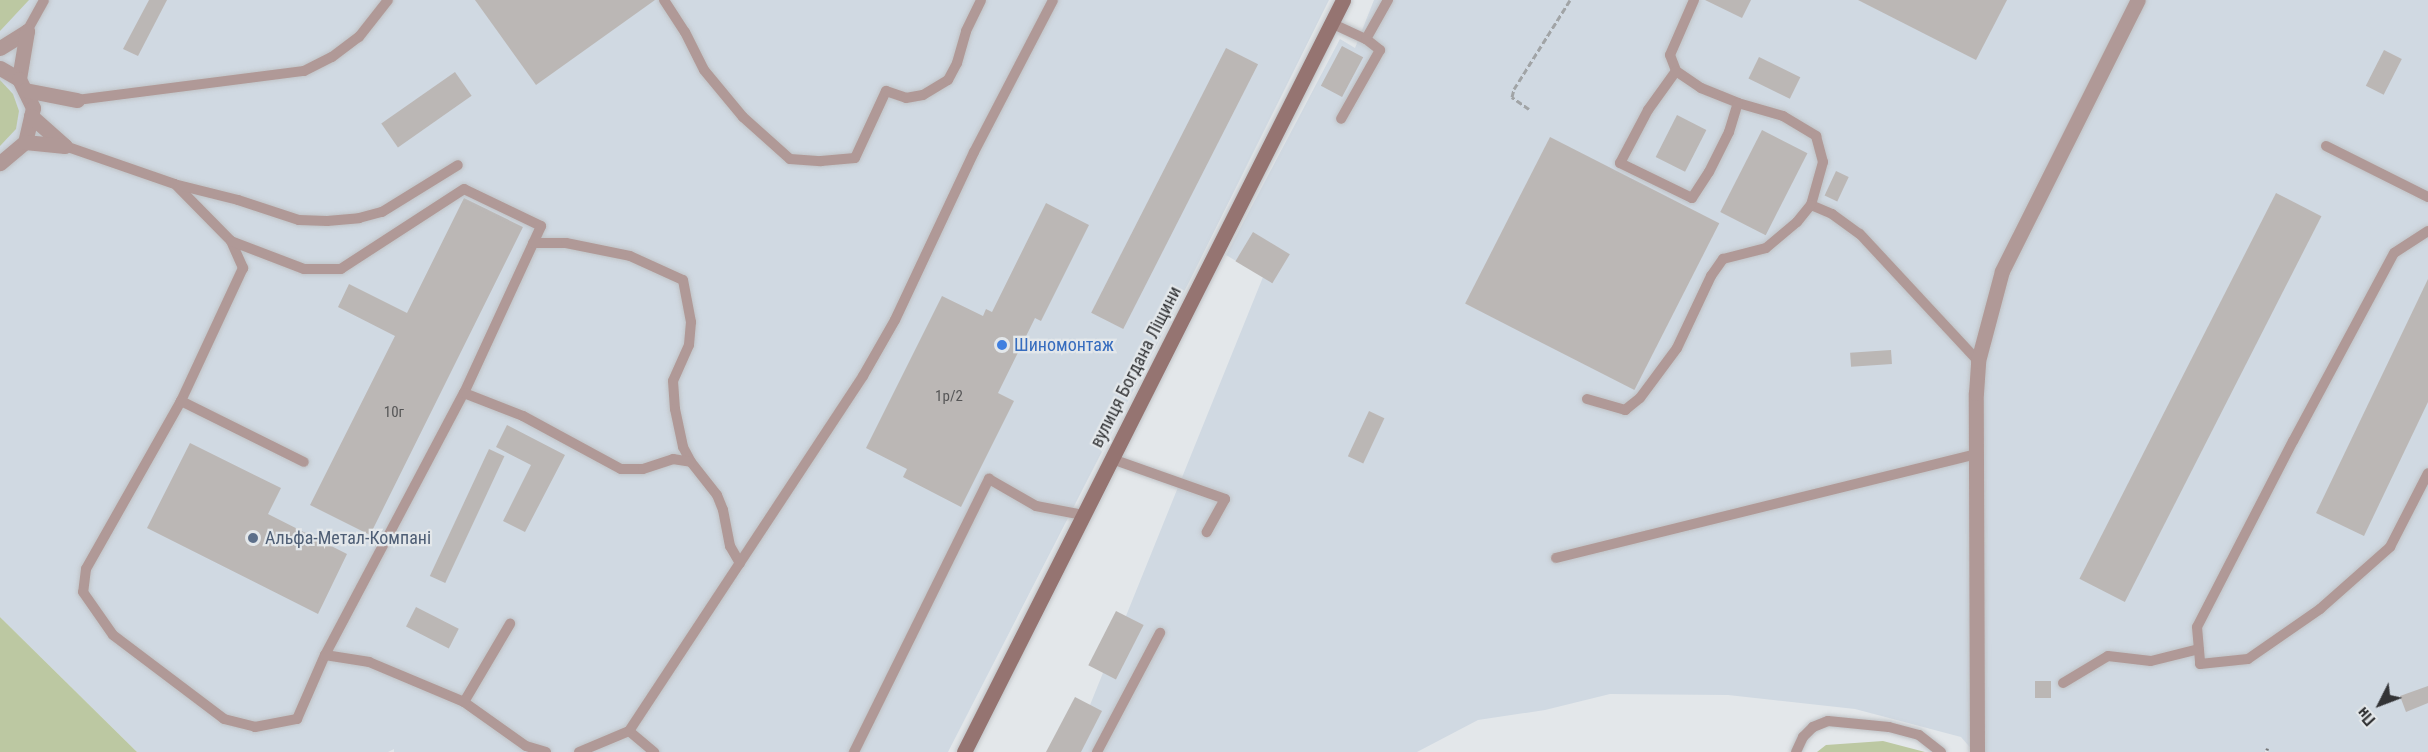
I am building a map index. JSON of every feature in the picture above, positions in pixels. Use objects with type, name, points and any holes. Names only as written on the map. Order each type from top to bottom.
[{"type":"main road","name":"вулиця Богдана Ліщини","points":[[964,752],[1343,0]]},
{"type":"street","points":[[1977,752],[1978,361],[2002,271],[2138,0]]},
{"type":"street","points":[[0,48],[27,31]]},
{"type":"street","points":[[27,31],[22,85],[32,112],[65,146]]},
{"type":"street","points":[[0,68],[22,85],[77,100]]},
{"type":"street","points":[[32,112],[77,100]]},
{"type":"street","points":[[0,163],[26,142],[32,112]]},
{"type":"street","points":[[26,142],[65,146]]},
{"type":"lane","points":[[27,31],[44,0]]},
{"type":"lane","points":[[77,100],[304,71],[332,57],[359,37],[388,0]]},
{"type":"lane","points":[[664,0],[685,32],[704,70],[743,117],[790,159],[821,161],[855,158],[886,91],[906,98],[915,97],[923,95],[948,80],[957,63],[966,31],[981,0]]},
{"type":"lane","points":[[579,752],[629,731],[863,376],[895,320],[974,152],[1053,0]]},
{"type":"lane","points":[[1366,39],[1388,0]]},
{"type":"lane","points":[[1587,399],[1625,410],[1640,398],[1677,348],[1711,276],[1723,258],[1766,248],[1797,222],[1812,205],[1823,162],[1815,136],[1783,116],[1738,103],[1701,88],[1676,71],[1670,55],[1694,0]]},
{"type":"lane","points":[[1331,23],[1366,39],[1380,50],[1341,119]]},
{"type":"lane","points":[[1676,71],[1648,110],[1620,163],[1692,198],[1709,172],[1729,132],[1738,103]]},
{"type":"lane","points":[[65,146],[175,184],[238,200],[299,220],[327,221],[359,218],[382,212],[458,165]]},
{"type":"lane","points":[[2326,146],[2428,197]]},
{"type":"lane","points":[[175,184],[231,240],[243,268],[181,401],[86,569],[82,592],[113,635],[224,719],[255,727],[297,719],[326,655],[464,393],[541,226],[464,189],[341,269],[303,269],[231,240]]},
{"type":"lane","points":[[1812,205],[1832,214],[1860,234],[1978,361]]},
{"type":"lane","points":[[2428,231],[2394,253],[2197,627],[2200,664],[2248,659],[2320,609],[2390,547],[2428,473]]},
{"type":"lane","points":[[533,243],[566,243],[630,256],[683,280],[691,322],[689,345],[673,381],[675,409],[683,447],[691,462],[717,495],[723,510],[730,546],[740,564]]},
{"type":"lane","points":[[464,393],[523,416],[621,469],[643,469],[673,459],[691,462]]},
{"type":"lane","points":[[181,401],[304,462]]},
{"type":"lane","points":[[1556,558],[1976,454]]},
{"type":"lane","points":[[1112,459],[1225,499],[1208,532]]},
{"type":"lane","points":[[854,752],[989,479],[1036,506],[1083,515]]},
{"type":"lane","points":[[464,702],[510,624]]},
{"type":"lane","points":[[1098,752],[1160,633]]},
{"type":"lane","points":[[2062,683],[2108,656],[2151,661],[2199,649]]},
{"type":"lane","points":[[326,655],[369,662],[464,702],[526,746],[546,752]]},
{"type":"lane","points":[[1796,752],[1803,737],[1813,727],[1828,721],[1856,722],[1899,729],[1919,735],[1941,752]]},
{"type":"lane","points":[[629,731],[654,752]]},
{"type":"path","points":[[1529,109],[1512,97],[1514,89],[1570,0]]},
{"type":"shaded area","points":[[0,0],[1329,0],[1190,280],[948,752],[394,752],[394,749],[388,752],[137,752],[0,617]]},
{"type":"shaded area","points":[[1374,0],[2428,0],[2428,752],[1974,752],[1961,737],[1855,709],[1728,695],[1610,694],[1545,710],[1478,720],[1417,752],[1071,752],[1263,277],[1226,255],[1340,39],[1355,48]]},
{"type":"green space","points":[[0,0],[29,0],[0,31]]},
{"type":"green space","points":[[0,80],[13,94],[19,111],[16,129],[0,146]]},
{"type":"green space","points":[[0,617],[137,752],[0,752]]},
{"type":"green space","points":[[1883,741],[1925,752],[1817,752],[1826,745]]},
{"type":"building","points":[[149,0],[167,0],[138,56],[123,49]]},
{"type":"building","points":[[475,0],[655,0],[536,85]]},
{"type":"building","points":[[1705,0],[1751,0],[1742,18]]},
{"type":"building","points":[[1858,0],[2007,0],[1976,60]]},
{"type":"building","points":[[1342,46],[1363,57],[1342,97],[1321,86]]},
{"type":"building","points":[[1226,48],[1258,64],[1123,329],[1091,313]]},
{"type":"building","points":[[2384,50],[2402,59],[2384,95],[2366,86]]},
{"type":"building","points":[[1759,57],[1800,77],[1790,99],[1748,79]]},
{"type":"building","points":[[455,72],[472,96],[398,147],[381,124]]},
{"type":"building","points":[[1677,115],[1706,130],[1685,172],[1656,157]]},
{"type":"building","points":[[1762,130],[1807,153],[1766,235],[1720,212]]},
{"type":"building","points":[[1550,137],[1719,223],[1634,390],[1465,304]]},
{"type":"building","points":[[1836,171],[1849,177],[1837,201],[1825,195]]},
{"type":"building","points":[[2276,193],[2321,216],[2125,602],[2079,579]]},
{"type":"building","points":[[464,198],[523,227],[370,535],[310,505],[395,336],[338,307],[349,284],[407,313]]},
{"type":"building","points":[[1046,203],[1089,225],[1041,321],[1035,318],[998,393],[1014,401],[961,507],[903,477],[907,469],[866,448],[942,296],[983,316],[986,309],[992,312]]},
{"type":"building","points":[[1253,232],[1290,254],[1272,283],[1235,261]]},
{"type":"building","points":[[2428,279],[2428,402],[2364,536],[2316,513]]},
{"type":"building","points":[[1891,350],[1892,364],[1851,367],[1850,353]]},
{"type":"building","points":[[1369,411],[1384,418],[1363,463],[1348,456]]},
{"type":"building","points":[[507,425],[565,455],[525,532],[503,521],[531,465],[496,447]]},
{"type":"building","points":[[190,443],[281,488],[268,514],[347,554],[318,614],[147,528]]},
{"type":"building","points":[[489,449],[504,456],[445,583],[430,576]]},
{"type":"building","points":[[416,607],[459,629],[449,648],[406,627]]},
{"type":"building","points":[[1116,611],[1144,625],[1116,679],[1088,665]]},
{"type":"building","points":[[2035,681],[2051,681],[2051,698],[2035,698]]},
{"type":"building","points":[[2428,686],[2428,703],[2406,712],[2400,696]]},
{"type":"building","points":[[1075,697],[1102,711],[1081,752],[1046,752]]},
{"type":"place","name":"Шиномонтаж","points":[[1002,345]]},
{"type":"place","name":"Альфа-Метал-Компані","points":[[253,538]]}]
